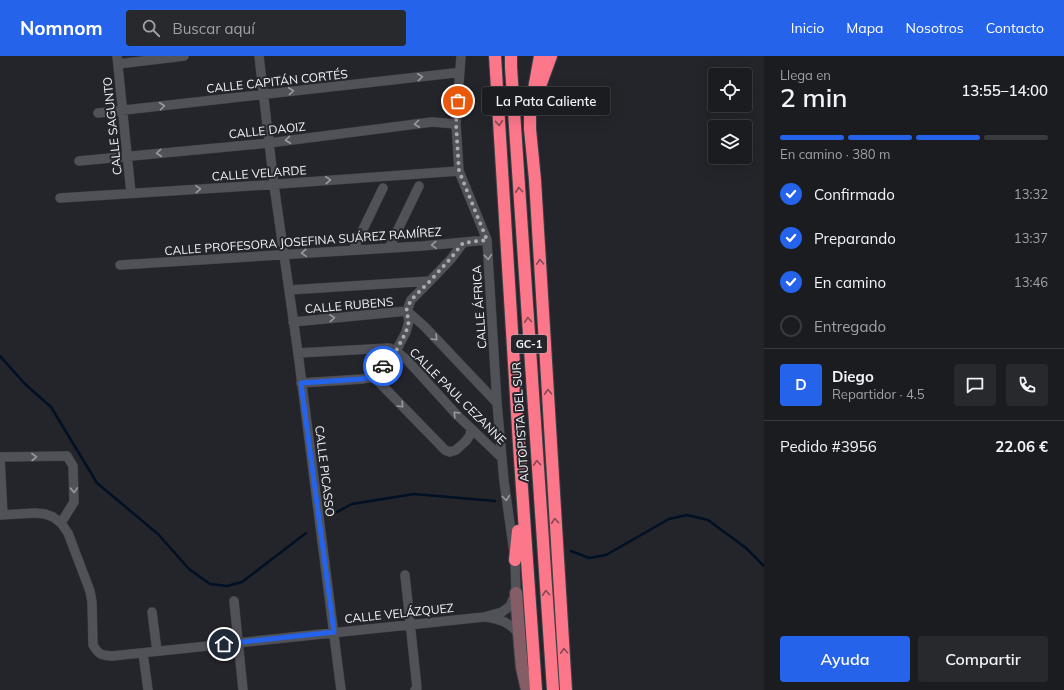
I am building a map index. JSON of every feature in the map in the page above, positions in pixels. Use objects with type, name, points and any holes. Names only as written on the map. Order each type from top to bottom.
[{"type":"highway","name":"AUTOPISTA DEL SUR","points":[[495,56],[536,690]]},
{"type":"highway","name":"AUTOPISTA DEL SUR","points":[[511,56],[510,67],[553,690]]},
{"type":"highway","points":[[540,56],[531,104],[530,129],[566,690]]},
{"type":"highway","points":[[530,129],[536,96],[551,56]]},
{"type":"highway","points":[[519,445],[516,477],[521,599],[527,690]]},
{"type":"highway","points":[[515,560],[518,531]]},
{"type":"street","points":[[118,60],[184,56]]},
{"type":"street","name":"CALLE PICASSO","points":[[259,56],[274,185],[298,353],[341,690]]},
{"type":"street","name":"CALLE ÁFRICA","points":[[461,56],[456,124],[459,171],[487,240],[497,402],[508,517],[515,560],[516,594]]},
{"type":"street","name":"CALLE SAGUNTO","points":[[118,60],[131,193]]},
{"type":"street","name":"CALLE CAPITÁN CORTÉS","points":[[98,113],[454,73],[459,75]]},
{"type":"street","name":"CALLE DAOIZ","points":[[79,161],[269,142],[432,122],[456,124]]},
{"type":"street","name":"CALLE VELARDE","points":[[60,198],[274,185],[459,171]]},
{"type":"street","points":[[389,248],[419,186]]},
{"type":"street","points":[[353,250],[383,188]]},
{"type":"street","name":"CALLE PROFESORA JOSEFINA SUÁREZ RAMÍREZ","points":[[120,265],[463,243],[487,240]]},
{"type":"street","points":[[301,383],[362,379],[374,376],[396,351],[406,332],[409,321],[406,311],[411,300],[451,258],[463,243]]},
{"type":"street","points":[[289,290],[430,281]]},
{"type":"street","points":[[406,311],[425,327],[497,402]]},
{"type":"street","name":"CALLE RUBENS","points":[[293,322],[406,311]]},
{"type":"street","points":[[298,353],[390,348],[396,351]]},
{"type":"street","name":"CALLE PAUL CEZANNE","points":[[396,351],[407,360],[457,415],[502,458]]},
{"type":"street","points":[[374,376],[445,450],[450,452],[456,450],[466,441],[470,435],[471,429]]},
{"type":"street","points":[[466,441],[477,439],[484,441]]},
{"type":"street","points":[[67,456],[73,466],[74,502],[62,523],[45,514],[2,515],[0,457],[67,456]]},
{"type":"street","name":"CALLE VELÁZQUEZ","points":[[62,523],[68,533],[90,591],[92,602],[93,645],[102,655],[112,656],[484,617],[502,612],[510,606],[516,594]]},
{"type":"street","points":[[405,575],[411,624],[416,689]]},
{"type":"street","points":[[516,594],[522,668],[527,690]]},
{"type":"street","points":[[234,601],[244,690]]},
{"type":"street","points":[[152,612],[157,651]]},
{"type":"street","name":"CALLE VELÁZQUEZ","points":[[484,617],[507,623],[515,629],[519,635]]},
{"type":"street","points":[[143,652],[148,690]]},
{"type":"waterway","points":[[0,356],[25,384],[51,407],[97,483],[158,534],[189,569],[210,584],[227,586],[242,582],[306,533]]},
{"type":"waterway","points":[[333,514],[352,504],[414,494],[495,501]]},
{"type":"waterway","points":[[571,551],[589,558],[606,555],[669,519],[687,515],[708,520],[746,548],[764,566]]},
{"type":"way so far","points":[[383,366],[396,351],[406,332],[409,321],[406,311],[411,300],[451,258],[463,243],[487,240],[459,171],[456,124],[458,101]]},
{"type":"place","name":"La Pata Caliente","points":[[458,101]]},
{"type":"route","points":[[224,644],[334,632],[301,383],[362,379],[374,376],[383,366]]}]
